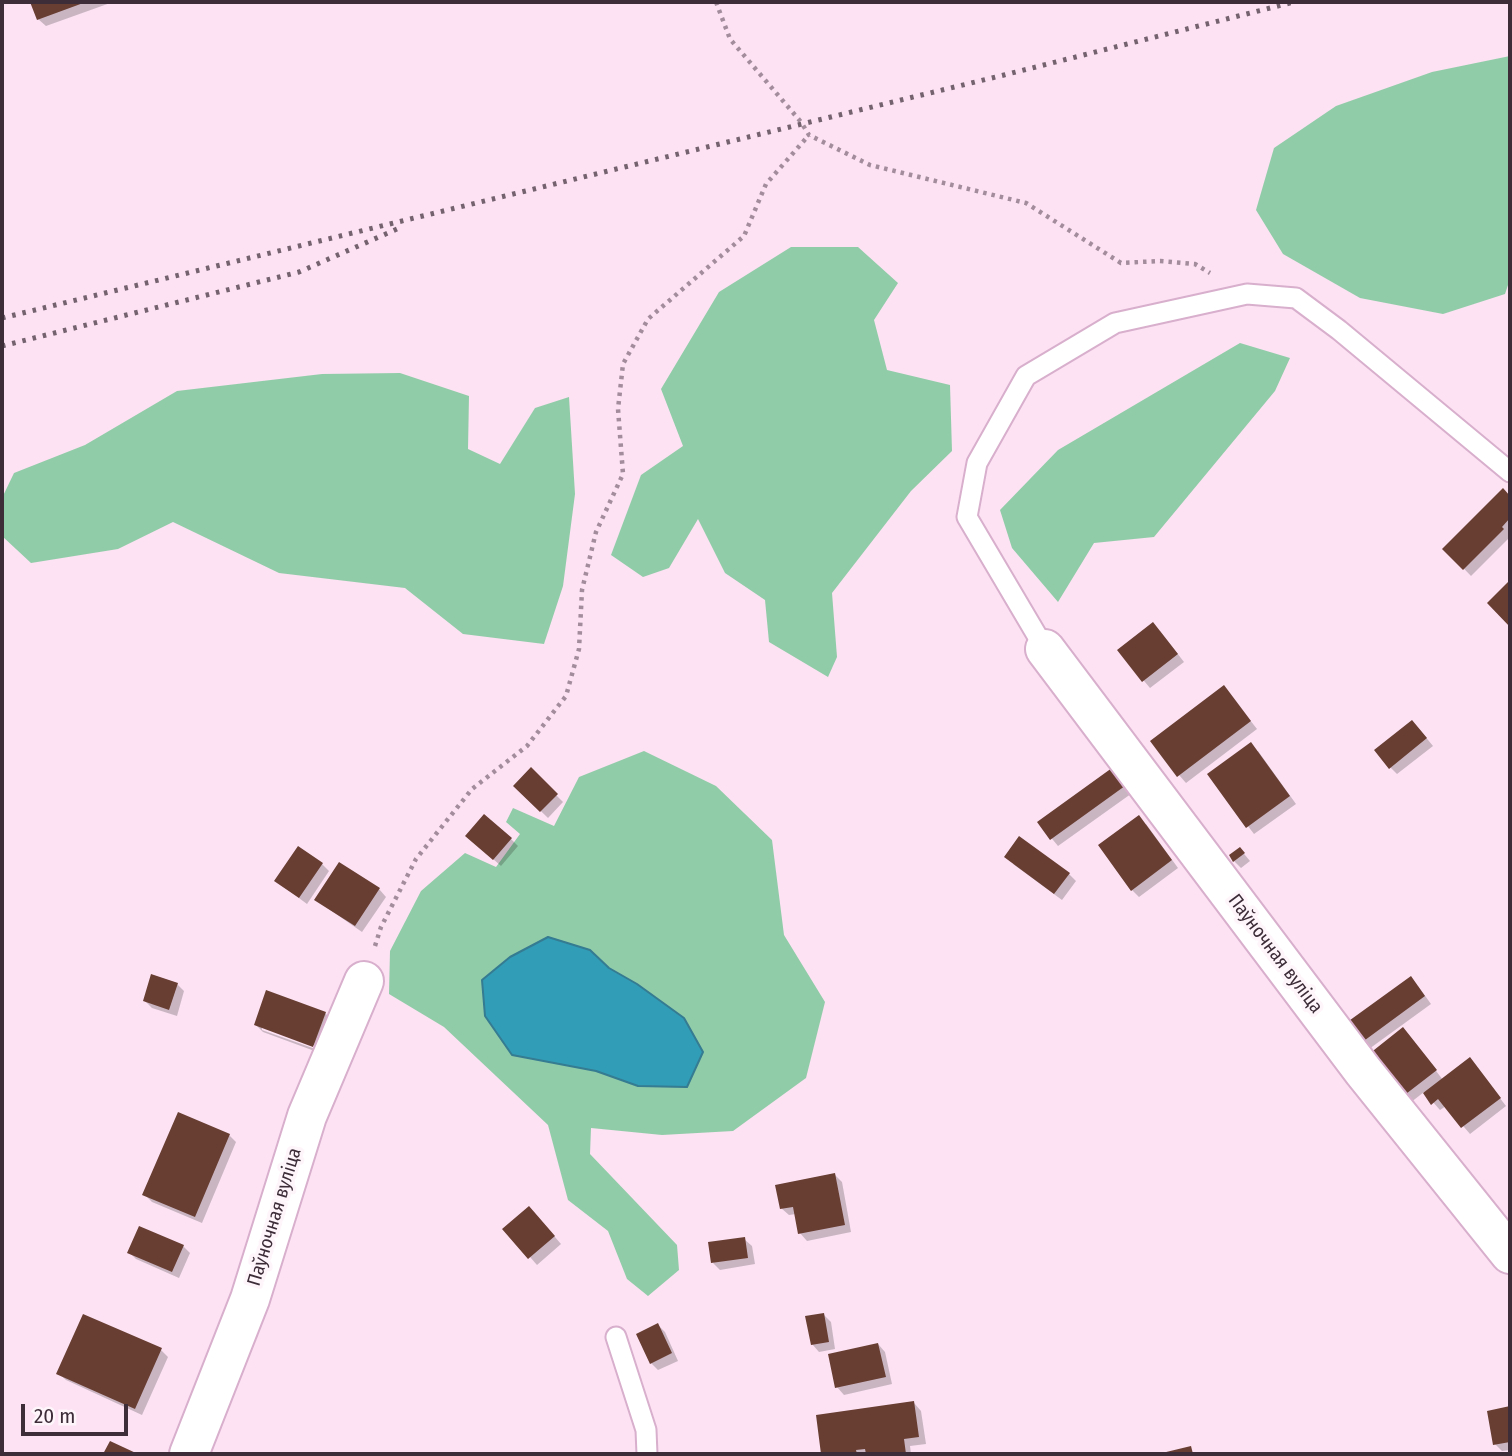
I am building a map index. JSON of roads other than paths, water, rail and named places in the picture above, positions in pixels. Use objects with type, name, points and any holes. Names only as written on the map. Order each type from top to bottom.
[{"type":"street","name":"Паўночная вуліца","points":[[1045,649],[1363,1071],[1510,1254]]},
{"type":"street","name":"Паўночная вуліца","points":[[189,1454],[250,1299],[307,1116],[364,981]]},
{"type":"lane","points":[[1045,649],[967,517],[977,463],[1027,376],[1115,324],[1247,294],[1296,298],[1339,330],[1510,472]]},
{"type":"lane","points":[[616,1337],[646,1430],[646,1454]]},
{"type":"water","points":[[548,937],[590,950],[609,968],[637,984],[684,1018],[703,1052],[687,1087],[638,1086],[596,1071],[512,1055],[485,1016],[482,980],[510,957]]},
{"type":"railway","points":[[2,318],[1294,2]]},
{"type":"railway","points":[[2,346],[299,272],[397,229]]}]
